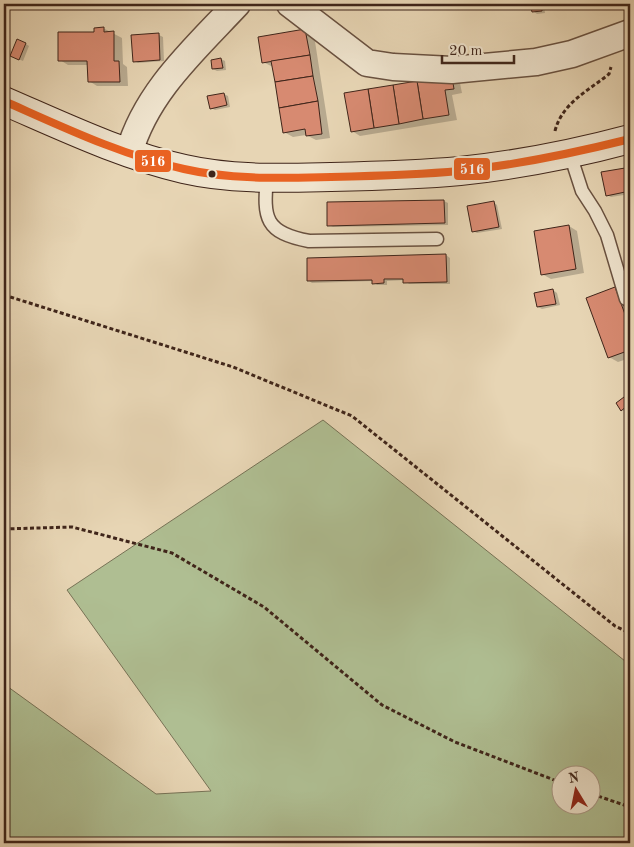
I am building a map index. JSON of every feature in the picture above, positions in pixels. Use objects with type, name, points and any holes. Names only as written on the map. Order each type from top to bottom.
[{"type":"main road","points":[[4,101],[129,153],[186,170],[233,176],[267,178],[398,176],[459,171],[521,163],[630,139]]},
{"type":"street","points":[[129,153],[140,119],[158,92],[182,62],[237,4]]},
{"type":"street","points":[[290,4],[367,63],[375,66],[452,70],[536,62],[572,54],[630,34]]},
{"type":"lane","points":[[563,155],[607,235],[626,299]]},
{"type":"lane","points":[[267,178],[265,200],[267,216],[280,233],[308,241],[437,239]]},
{"type":"path","points":[[563,155],[555,130],[561,114],[576,98],[602,80],[611,70],[610,59],[603,44]]},
{"type":"path","points":[[4,295],[233,367],[352,416],[615,626],[630,633]]},
{"type":"path","points":[[4,529],[72,527],[172,553],[264,607],[382,705],[455,742],[552,778]]},
{"type":"path","points":[[602,797],[630,807]]},
{"type":"green space","points":[[323,420],[630,665],[630,843],[4,843],[4,684],[156,794],[211,791],[67,590]]},
{"type":"building","points":[[530,4],[542,4],[542,11],[532,12]]},
{"type":"building","points":[[104,27],[104,32],[114,31],[114,61],[119,61],[120,82],[88,82],[87,61],[58,61],[58,32],[94,32],[94,28]]},
{"type":"building","points":[[305,29],[310,55],[262,63],[258,37]]},
{"type":"building","points":[[159,33],[160,60],[133,62],[131,35]]},
{"type":"building","points":[[17,39],[26,43],[19,60],[10,56]]},
{"type":"building","points":[[310,55],[313,76],[275,82],[271,61]]},
{"type":"building","points":[[221,58],[223,68],[212,69],[211,60]]},
{"type":"building","points":[[313,76],[318,101],[279,108],[275,82]]},
{"type":"building","points":[[452,77],[454,89],[445,90],[449,115],[423,119],[417,81]]},
{"type":"building","points":[[417,81],[423,119],[399,124],[393,85]]},
{"type":"building","points":[[393,85],[399,124],[374,128],[368,89]]},
{"type":"building","points":[[368,89],[374,128],[351,132],[344,93]]},
{"type":"building","points":[[224,93],[227,105],[210,109],[207,96]]},
{"type":"building","points":[[318,101],[322,134],[306,136],[305,129],[283,133],[279,108]]},
{"type":"building","points":[[625,168],[630,191],[606,196],[601,172]]},
{"type":"building","points":[[444,200],[445,223],[327,226],[327,202]]},
{"type":"building","points":[[494,201],[499,227],[472,232],[467,206]]},
{"type":"building","points":[[569,225],[576,269],[541,275],[534,231]]},
{"type":"building","points":[[446,254],[447,282],[403,283],[403,279],[384,279],[384,283],[372,284],[372,280],[307,281],[307,258]]},
{"type":"building","points":[[615,287],[630,328],[630,350],[608,358],[586,298]]},
{"type":"building","points":[[553,289],[556,304],[537,307],[534,293]]},
{"type":"building","points":[[624,397],[629,404],[621,411],[616,403]]},
{"type":"building","points":[[630,410],[630,420],[625,413]]},
{"type":"transit line","name":"516","points":[[4,101],[92,140],[138,156],[202,173],[239,177],[347,177],[459,171],[545,158],[630,139]]}]
